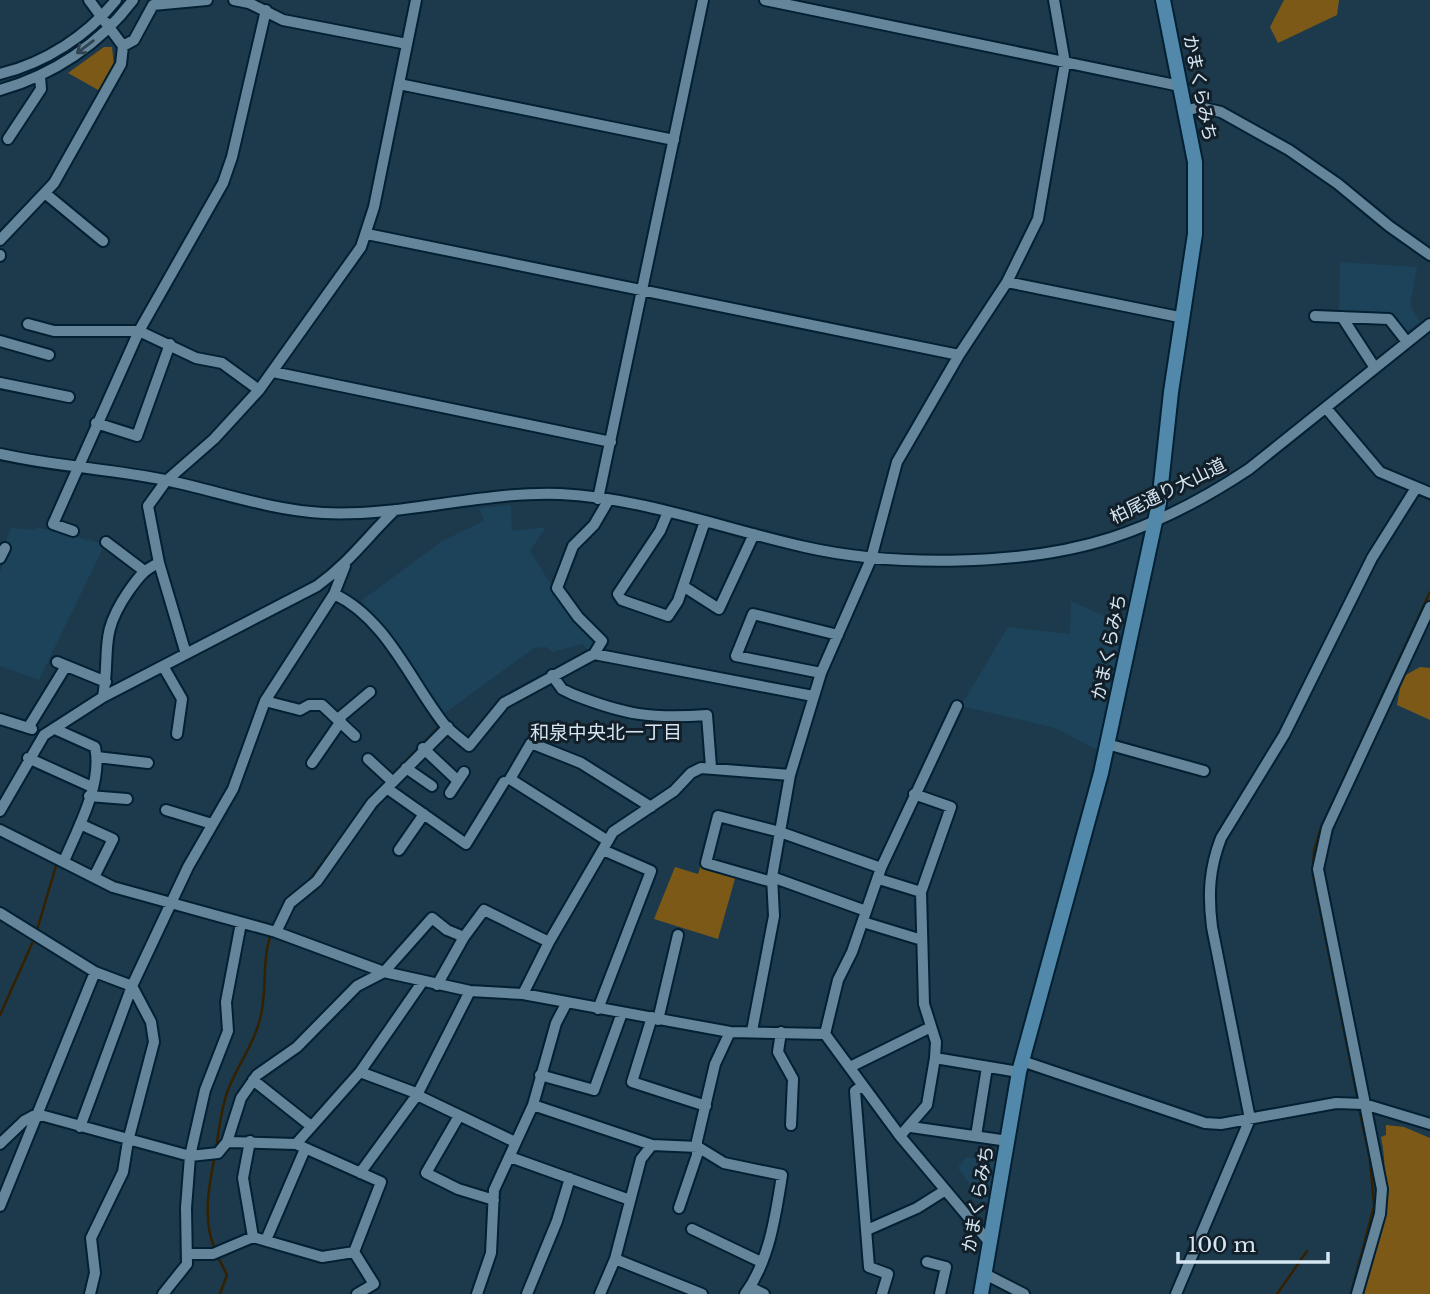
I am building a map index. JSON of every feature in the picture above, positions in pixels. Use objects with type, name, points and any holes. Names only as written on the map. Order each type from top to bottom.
[{"type":"main road","name":"かまくらみち","points":[[981,1294],[1021,1067],[1107,744],[1156,521],[1195,234],[1195,162],[1163,0]]},
{"type":"street","points":[[0,240],[46,194],[121,64],[123,46],[89,0]]},
{"type":"street","points":[[0,74],[39,62],[101,19],[116,0]]},
{"type":"street","points":[[0,90],[40,77],[63,64],[110,29],[133,0]]},
{"type":"street","points":[[123,46],[134,40],[153,5],[207,0]]},
{"type":"street","points":[[234,0],[266,10],[283,20],[407,44]]},
{"type":"street","points":[[186,654],[159,563],[148,506],[166,481],[214,439],[259,390],[367,234],[416,0]]},
{"type":"street","points":[[334,594],[356,604],[448,727],[469,746],[503,703],[594,654],[602,641],[578,617],[557,588],[573,546],[594,525],[603,500],[611,442],[703,0]]},
{"type":"street","points":[[765,0],[1180,86]]},
{"type":"street","points":[[752,1031],[774,916],[772,880],[790,775],[821,673],[871,559],[897,462],[959,355],[1007,282],[1038,219],[1065,63],[1054,0]]},
{"type":"street","points":[[73,531],[52,524],[139,331],[223,183],[232,158],[266,10]]},
{"type":"street","points":[[8,139],[41,89],[40,77]]},
{"type":"street","points":[[399,84],[674,140]]},
{"type":"street","points":[[1186,111],[1199,107],[1221,113],[1289,150],[1430,255]]},
{"type":"street","points":[[46,194],[103,242]]},
{"type":"street","points":[[367,234],[642,293],[959,355]]},
{"type":"street","points":[[1007,282],[1184,318]]},
{"type":"street","points":[[1315,316],[1389,319],[1407,342]]},
{"type":"street","points":[[1342,317],[1375,368]]},
{"type":"street","points":[[28,324],[62,331],[139,331],[196,358],[222,363],[259,390]]},
{"type":"street","name":"柏尾通り大山道","points":[[0,454],[166,481],[248,501],[322,513],[395,510],[559,494],[668,512],[871,559],[989,557],[1073,548],[1113,537],[1156,521],[1224,486],[1430,324]]},
{"type":"street","points":[[0,341],[49,355]]},
{"type":"street","points":[[96,423],[136,436],[170,344]]},
{"type":"street","points":[[273,372],[611,442]]},
{"type":"street","points":[[0,383],[69,397]]},
{"type":"street","points":[[1326,408],[1380,472],[1430,493]]},
{"type":"street","points":[[1177,1294],[1250,1119],[1208,898],[1214,855],[1221,838],[1284,735],[1372,558],[1416,488]]},
{"type":"street","points":[[80,1127],[132,986],[212,824],[233,789],[265,701],[334,594],[345,566],[367,537],[395,510]]},
{"type":"street","points":[[668,512],[655,539],[618,594],[622,600],[668,617],[683,586],[705,521]]},
{"type":"street","points":[[683,586],[719,609],[754,534]]},
{"type":"street","points":[[106,542],[143,570]]},
{"type":"street","points":[[103,697],[107,633],[112,615],[143,570],[159,563]]},
{"type":"street","points":[[0,811],[28,758],[44,735],[103,697],[317,586],[345,566]]},
{"type":"street","points":[[1357,1294],[1380,1214],[1382,1189],[1359,1104],[1320,882],[1320,855],[1327,828],[1430,607]]},
{"type":"street","points":[[821,673],[736,656],[753,614],[838,635]]},
{"type":"street","points":[[594,654],[813,696]]},
{"type":"street","points":[[29,728],[62,664],[106,682]]},
{"type":"street","points":[[163,666],[182,699],[177,734]]},
{"type":"street","points":[[552,676],[562,689],[572,694],[638,716],[660,719],[707,715],[710,767]]},
{"type":"street","points":[[312,763],[340,720],[370,692]]},
{"type":"street","points":[[265,701],[300,710],[309,705],[322,705],[355,736]]},
{"type":"street","points":[[825,1034],[838,980],[865,917],[880,873],[914,794],[957,706]]},
{"type":"street","points":[[0,719],[44,735]]},
{"type":"street","points":[[273,931],[290,903],[317,881],[349,832],[389,781],[448,727]]},
{"type":"street","points":[[55,729],[95,747],[97,757],[80,824],[64,861]]},
{"type":"street","points":[[598,1009],[651,871],[605,846],[510,779],[531,743],[581,763],[651,807]]},
{"type":"street","points":[[1107,744],[1204,771]]},
{"type":"street","points":[[423,748],[461,776],[450,793]]},
{"type":"street","points":[[97,757],[148,763]]},
{"type":"street","points":[[28,758],[90,792],[127,799]]},
{"type":"street","points":[[368,759],[424,814],[466,844],[504,782]]},
{"type":"street","points":[[523,994],[549,942],[613,832],[674,791],[691,773],[710,767],[790,775]]},
{"type":"street","points":[[406,768],[432,786]]},
{"type":"street","points":[[900,1136],[911,1127],[927,1105],[935,1058],[936,1042],[924,1004],[921,892],[951,807],[914,794]]},
{"type":"street","points":[[166,810],[212,824]]},
{"type":"street","points":[[399,850],[424,814]]},
{"type":"street","points":[[921,892],[780,832],[718,816],[706,863],[772,880],[922,940]]},
{"type":"street","points":[[80,824],[113,839],[94,877]]},
{"type":"street","points":[[0,831],[113,887],[273,931],[384,972],[470,991],[523,994],[730,1032],[825,1034]]},
{"type":"street","points":[[438,985],[464,937],[484,910],[549,942]]},
{"type":"street","points":[[0,913],[95,972],[132,986],[155,1032],[123,1172],[91,1238],[95,1273],[90,1294]]},
{"type":"street","points":[[0,1144],[24,1121],[37,1114],[128,1142],[158,1145],[190,1156],[213,1154],[227,1142],[241,1098],[253,1080],[297,1047],[357,986],[384,972],[432,918],[447,930],[464,937]]},
{"type":"street","points":[[165,1293],[187,1264],[186,1208],[190,1156],[205,1090],[228,1031],[226,1002],[240,923]]},
{"type":"street","points":[[678,935],[655,1019],[632,1082],[706,1106]]},
{"type":"street","points":[[0,1206],[95,972]]},
{"type":"street","points":[[266,1240],[300,1146],[312,1126],[360,1072],[423,981]]},
{"type":"street","points":[[360,1173],[416,1094],[470,991]]},
{"type":"street","points":[[477,1294],[491,1252],[494,1190],[533,1105],[556,1023],[567,1002]]},
{"type":"street","points":[[540,1075],[594,1090],[622,1013]]},
{"type":"street","points":[[850,1067],[931,1027]]},
{"type":"street","points":[[679,1208],[698,1147],[715,1064],[730,1032]]},
{"type":"street","points":[[781,1032],[778,1052],[793,1079],[791,1125]]},
{"type":"street","points":[[825,1034],[900,1136],[990,1242]]},
{"type":"street","points":[[935,1058],[987,1067],[1021,1067],[1190,1119],[1221,1124],[1304,1107],[1359,1104],[1430,1124]]},
{"type":"street","points":[[976,1136],[987,1067]]},
{"type":"street","points":[[360,1072],[416,1094],[515,1142]]},
{"type":"street","points":[[253,1080],[312,1126]]},
{"type":"street","points":[[862,1086],[855,1091],[869,1267],[888,1274],[882,1294]]},
{"type":"street","points":[[533,1105],[652,1145],[698,1147],[724,1163],[782,1175],[776,1216],[761,1262],[747,1291],[764,1294]]},
{"type":"street","points":[[459,1116],[426,1173],[458,1189],[494,1200]]},
{"type":"street","points":[[911,1127],[1008,1141]]},
{"type":"street","points":[[227,1142],[250,1141],[300,1146],[382,1182],[354,1252]]},
{"type":"street","points":[[250,1141],[243,1178],[253,1237]]},
{"type":"street","points":[[600,1294],[615,1259],[641,1159],[652,1145]]},
{"type":"street","points":[[510,1157],[629,1200]]},
{"type":"street","points":[[527,1294],[557,1221],[570,1178]]},
{"type":"street","points":[[867,1230],[917,1208],[944,1191]]},
{"type":"street","points":[[692,1229],[761,1262]]},
{"type":"street","points":[[188,1254],[217,1253],[253,1237],[303,1254],[323,1257],[354,1252]]},
{"type":"street","points":[[354,1252],[374,1284],[357,1294]]},
{"type":"street","points":[[615,1259],[702,1294]]},
{"type":"street","points":[[927,1262],[946,1267],[940,1294]]},
{"type":"street","points":[[985,1274],[1024,1294]]},
{"type":"shaded area","points":[[1284,0],[1339,0],[1337,15],[1278,43],[1270,27]]},
{"type":"shaded area","points":[[104,47],[112,47],[114,66],[100,91],[68,73]]},
{"type":"shaded area","points":[[1340,262],[1417,267],[1410,305],[1420,322],[1405,332],[1394,315],[1339,313]]},
{"type":"shaded area","points":[[511,505],[512,531],[546,527],[530,551],[554,589],[596,641],[595,647],[589,652],[583,644],[552,652],[546,647],[534,648],[445,713],[361,601],[442,541],[484,521],[479,508]]},
{"type":"shaded area","points":[[36,527],[105,544],[39,680],[0,666],[0,573],[8,547],[4,545],[11,528],[35,530]]},
{"type":"shaded area","points":[[1071,601],[1122,624],[1099,751],[1055,728],[961,706],[1008,627],[1070,634]]},
{"type":"shaded area","points":[[1420,667],[1430,668],[1430,720],[1397,705],[1402,677]]},
{"type":"shaded area","points":[[701,865],[736,875],[718,939],[654,919],[675,867],[698,874]]},
{"type":"shaded area","points":[[1386,1125],[1404,1127],[1430,1138],[1430,1294],[1364,1294],[1384,1197],[1381,1137],[1386,1135]]},
{"type":"shaded area","points":[[966,1157],[997,1161],[990,1203],[972,1199],[969,1183],[958,1168]]},
{"type":"waterway","points":[[1358,1101],[1313,875],[1314,851],[1320,830],[1430,592]]},
{"type":"waterway","points":[[392,775],[439,727]]},
{"type":"waterway","points":[[289,898],[309,881],[362,809]]},
{"type":"waterway","points":[[37,930],[56,866]]},
{"type":"waterway","points":[[216,1149],[226,1097],[255,1035],[261,1015],[266,953],[271,935]]},
{"type":"waterway","points":[[0,1015],[35,937]]},
{"type":"waterway","points":[[1351,1294],[1374,1206],[1370,1160],[1359,1108]]},
{"type":"waterway","points":[[215,1155],[208,1215],[215,1249]]},
{"type":"waterway","points":[[1277,1294],[1307,1251]]},
{"type":"waterway","points":[[217,1255],[227,1275],[220,1294]]},
{"type":"district","name":"和泉中央北一丁目","points":[[606,732]]}]
